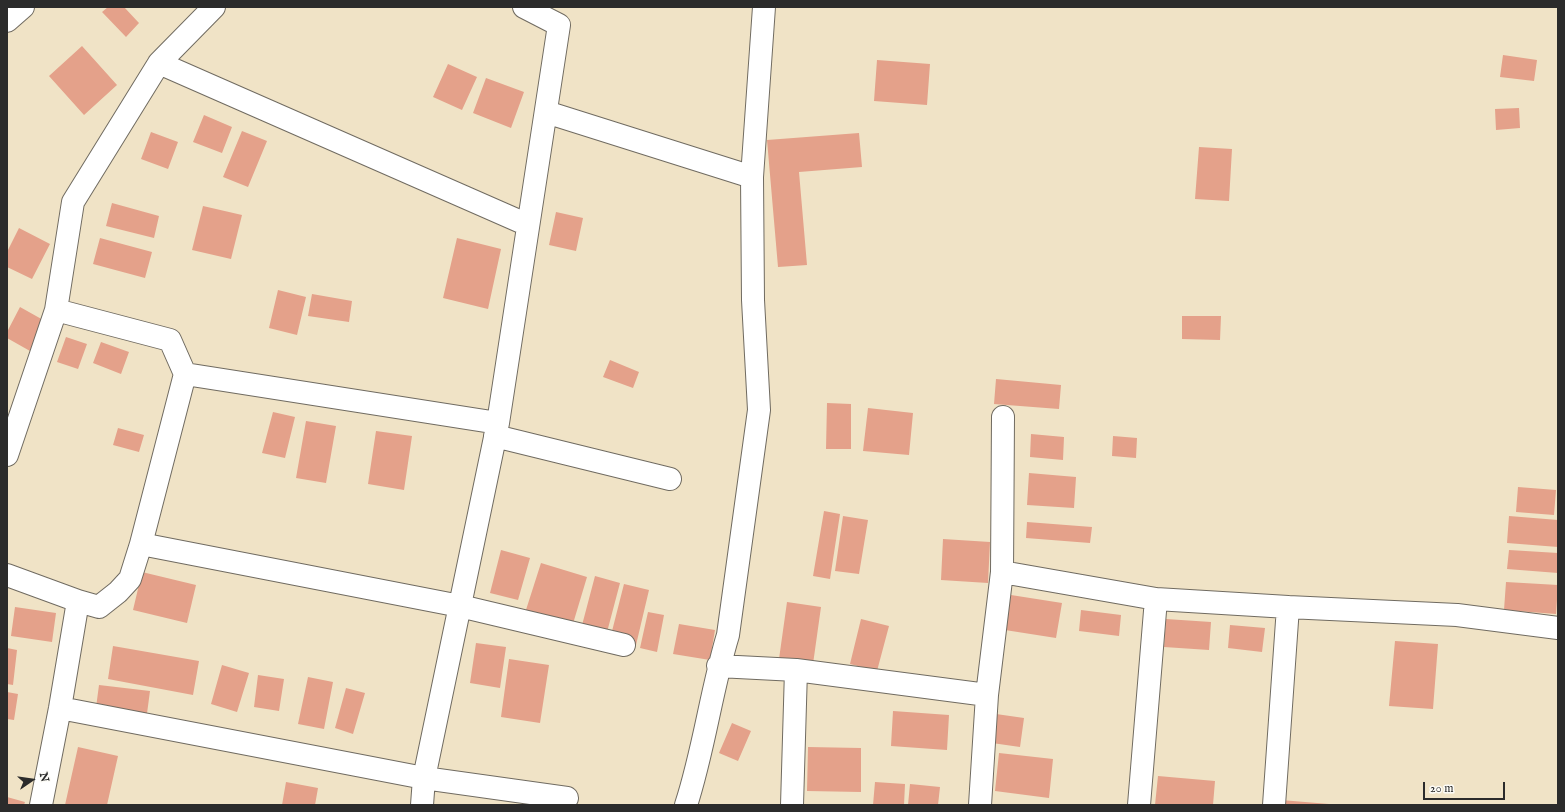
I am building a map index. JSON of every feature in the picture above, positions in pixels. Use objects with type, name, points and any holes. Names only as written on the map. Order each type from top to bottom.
[{"type":"street","points":[[7,21],[23,7]]},
{"type":"street","points":[[7,454],[56,310],[73,202],[159,62],[214,7]]},
{"type":"street","points":[[422,805],[424,778],[496,430],[559,25],[524,7]]},
{"type":"street","points":[[686,805],[693,782],[718,666],[728,635],[759,410],[753,300],[752,177],[764,7]]},
{"type":"street","points":[[159,62],[528,225]]},
{"type":"street","points":[[546,112],[752,177]]},
{"type":"street","points":[[7,575],[78,601],[99,607],[118,592],[130,579],[141,544],[185,374],[170,340],[56,310]]},
{"type":"street","points":[[185,374],[496,430],[670,479]]},
{"type":"street","points":[[980,805],[987,695],[1002,572],[1003,417]]},
{"type":"street","points":[[141,544],[460,606],[624,645]]},
{"type":"street","points":[[1002,572],[1156,599],[1457,615],[1558,628]]},
{"type":"street","points":[[1139,805],[1156,599]]},
{"type":"street","points":[[41,805],[60,708],[78,601]]},
{"type":"street","points":[[1274,805],[1288,607]]},
{"type":"street","points":[[718,666],[796,670],[987,695]]},
{"type":"street","points":[[792,805],[796,670]]},
{"type":"street","points":[[60,708],[424,778],[567,798]]},
{"type":"building","points":[[108,7],[124,7],[139,23],[126,37],[102,12]]},
{"type":"building","points":[[82,46],[117,85],[84,115],[49,76]]},
{"type":"building","points":[[1503,55],[1537,60],[1534,81],[1500,77]]},
{"type":"building","points":[[877,60],[930,64],[927,105],[874,101]]},
{"type":"building","points":[[448,64],[477,77],[462,110],[433,97]]},
{"type":"building","points":[[486,78],[524,92],[511,128],[473,113]]},
{"type":"building","points":[[1519,108],[1520,128],[1496,130],[1495,109]]},
{"type":"building","points":[[204,115],[232,127],[222,153],[193,142]]},
{"type":"building","points":[[242,131],[267,141],[248,187],[223,177]]},
{"type":"building","points":[[151,132],[178,142],[168,169],[141,159]]},
{"type":"building","points":[[859,133],[862,167],[799,172],[807,265],[778,267],[767,140]]},
{"type":"building","points":[[1199,147],[1232,149],[1229,201],[1195,199]]},
{"type":"building","points":[[112,203],[159,216],[154,238],[106,226]]},
{"type":"building","points":[[203,206],[242,215],[231,259],[192,250]]},
{"type":"building","points":[[556,212],[583,218],[576,251],[549,245]]},
{"type":"building","points":[[19,228],[50,244],[32,279],[7,267],[7,252]]},
{"type":"building","points":[[100,238],[152,252],[145,278],[93,264]]},
{"type":"building","points":[[457,238],[501,249],[488,309],[443,298]]},
{"type":"building","points":[[278,290],[306,297],[297,335],[269,328]]},
{"type":"building","points":[[312,294],[352,301],[349,322],[308,316]]},
{"type":"building","points":[[20,307],[45,321],[30,351],[7,338],[7,332]]},
{"type":"building","points":[[1182,316],[1221,316],[1220,340],[1182,339]]},
{"type":"building","points":[[66,337],[87,344],[78,369],[57,362]]},
{"type":"building","points":[[101,342],[129,352],[121,374],[93,363]]},
{"type":"building","points":[[610,360],[639,372],[633,388],[603,377]]},
{"type":"building","points":[[996,379],[1061,385],[1059,409],[994,404]]},
{"type":"building","points":[[827,403],[851,404],[851,449],[826,449]]},
{"type":"building","points":[[868,408],[913,413],[909,455],[863,451]]},
{"type":"building","points":[[273,412],[295,417],[285,458],[262,453]]},
{"type":"building","points":[[306,421],[336,426],[326,483],[296,478]]},
{"type":"building","points":[[118,428],[144,435],[139,452],[113,445]]},
{"type":"building","points":[[376,431],[412,436],[404,490],[368,484]]},
{"type":"building","points":[[1031,434],[1064,437],[1063,460],[1030,457]]},
{"type":"building","points":[[1113,436],[1137,438],[1136,458],[1112,456]]},
{"type":"building","points":[[1029,473],[1076,477],[1074,508],[1027,505]]},
{"type":"building","points":[[1518,487],[1556,490],[1554,515],[1516,512]]},
{"type":"building","points":[[824,511],[840,514],[830,579],[813,576]]},
{"type":"building","points":[[843,516],[868,520],[859,574],[835,571]]},
{"type":"building","points":[[1509,516],[1558,520],[1558,547],[1507,543]]},
{"type":"building","points":[[1027,522],[1092,527],[1090,543],[1026,538]]},
{"type":"building","points":[[943,539],[990,542],[988,583],[941,580]]},
{"type":"building","points":[[501,550],[530,558],[518,600],[490,593]]},
{"type":"building","points":[[1509,550],[1558,553],[1558,573],[1507,569]]},
{"type":"building","points":[[541,563],[587,577],[572,627],[525,613]]},
{"type":"building","points":[[142,572],[196,585],[187,623],[133,610]]},
{"type":"building","points":[[595,576],[620,583],[606,636],[581,629]]},
{"type":"building","points":[[1506,582],[1558,585],[1556,614],[1504,610]]},
{"type":"building","points":[[624,584],[649,590],[636,645],[610,639]]},
{"type":"building","points":[[1011,595],[1062,603],[1056,638],[1005,630]]},
{"type":"building","points":[[787,602],[821,607],[813,664],[779,659]]},
{"type":"building","points":[[15,607],[56,613],[52,642],[11,636]]},
{"type":"building","points":[[1081,610],[1121,615],[1119,636],[1079,631]]},
{"type":"building","points":[[648,612],[664,615],[657,652],[640,648]]},
{"type":"building","points":[[861,619],[889,626],[877,671],[850,664]]},
{"type":"building","points":[[1166,619],[1211,622],[1209,650],[1164,647]]},
{"type":"building","points":[[679,624],[715,630],[710,660],[673,654]]},
{"type":"building","points":[[1230,625],[1265,628],[1262,652],[1228,648]]},
{"type":"building","points":[[1395,641],[1438,644],[1433,709],[1389,706]]},
{"type":"building","points":[[476,643],[506,647],[500,688],[470,683]]},
{"type":"building","points":[[113,646],[199,661],[193,695],[108,679]]},
{"type":"building","points":[[7,648],[17,650],[13,685],[7,684]]},
{"type":"building","points":[[509,659],[549,665],[540,723],[501,717]]},
{"type":"building","points":[[222,665],[249,673],[237,712],[211,704]]},
{"type":"building","points":[[258,675],[284,679],[279,711],[254,707]]},
{"type":"building","points":[[308,677],[333,682],[324,729],[298,724]]},
{"type":"building","points":[[99,685],[150,691],[146,721],[95,715]]},
{"type":"building","points":[[346,688],[365,693],[353,734],[335,728]]},
{"type":"building","points":[[7,692],[18,694],[14,720],[7,719]]},
{"type":"building","points":[[893,711],[949,715],[947,750],[891,746]]},
{"type":"building","points":[[996,714],[1024,718],[1020,747],[992,743]]},
{"type":"building","points":[[732,723],[751,731],[738,761],[719,753]]},
{"type":"building","points":[[78,747],[118,756],[107,805],[65,805]]},
{"type":"building","points":[[808,747],[861,748],[861,792],[807,791]]},
{"type":"building","points":[[999,753],[1053,759],[1049,798],[995,791]]},
{"type":"building","points":[[1158,776],[1215,781],[1213,805],[1155,805]]},
{"type":"building","points":[[286,782],[318,788],[315,805],[282,805]]},
{"type":"building","points":[[875,782],[905,784],[904,805],[873,805]]},
{"type":"building","points":[[910,784],[940,787],[938,805],[908,805]]},
{"type":"building","points":[[7,797],[25,802],[24,805],[7,805]]},
{"type":"building","points":[[1281,800],[1329,804],[1329,805],[1280,805]]}]
